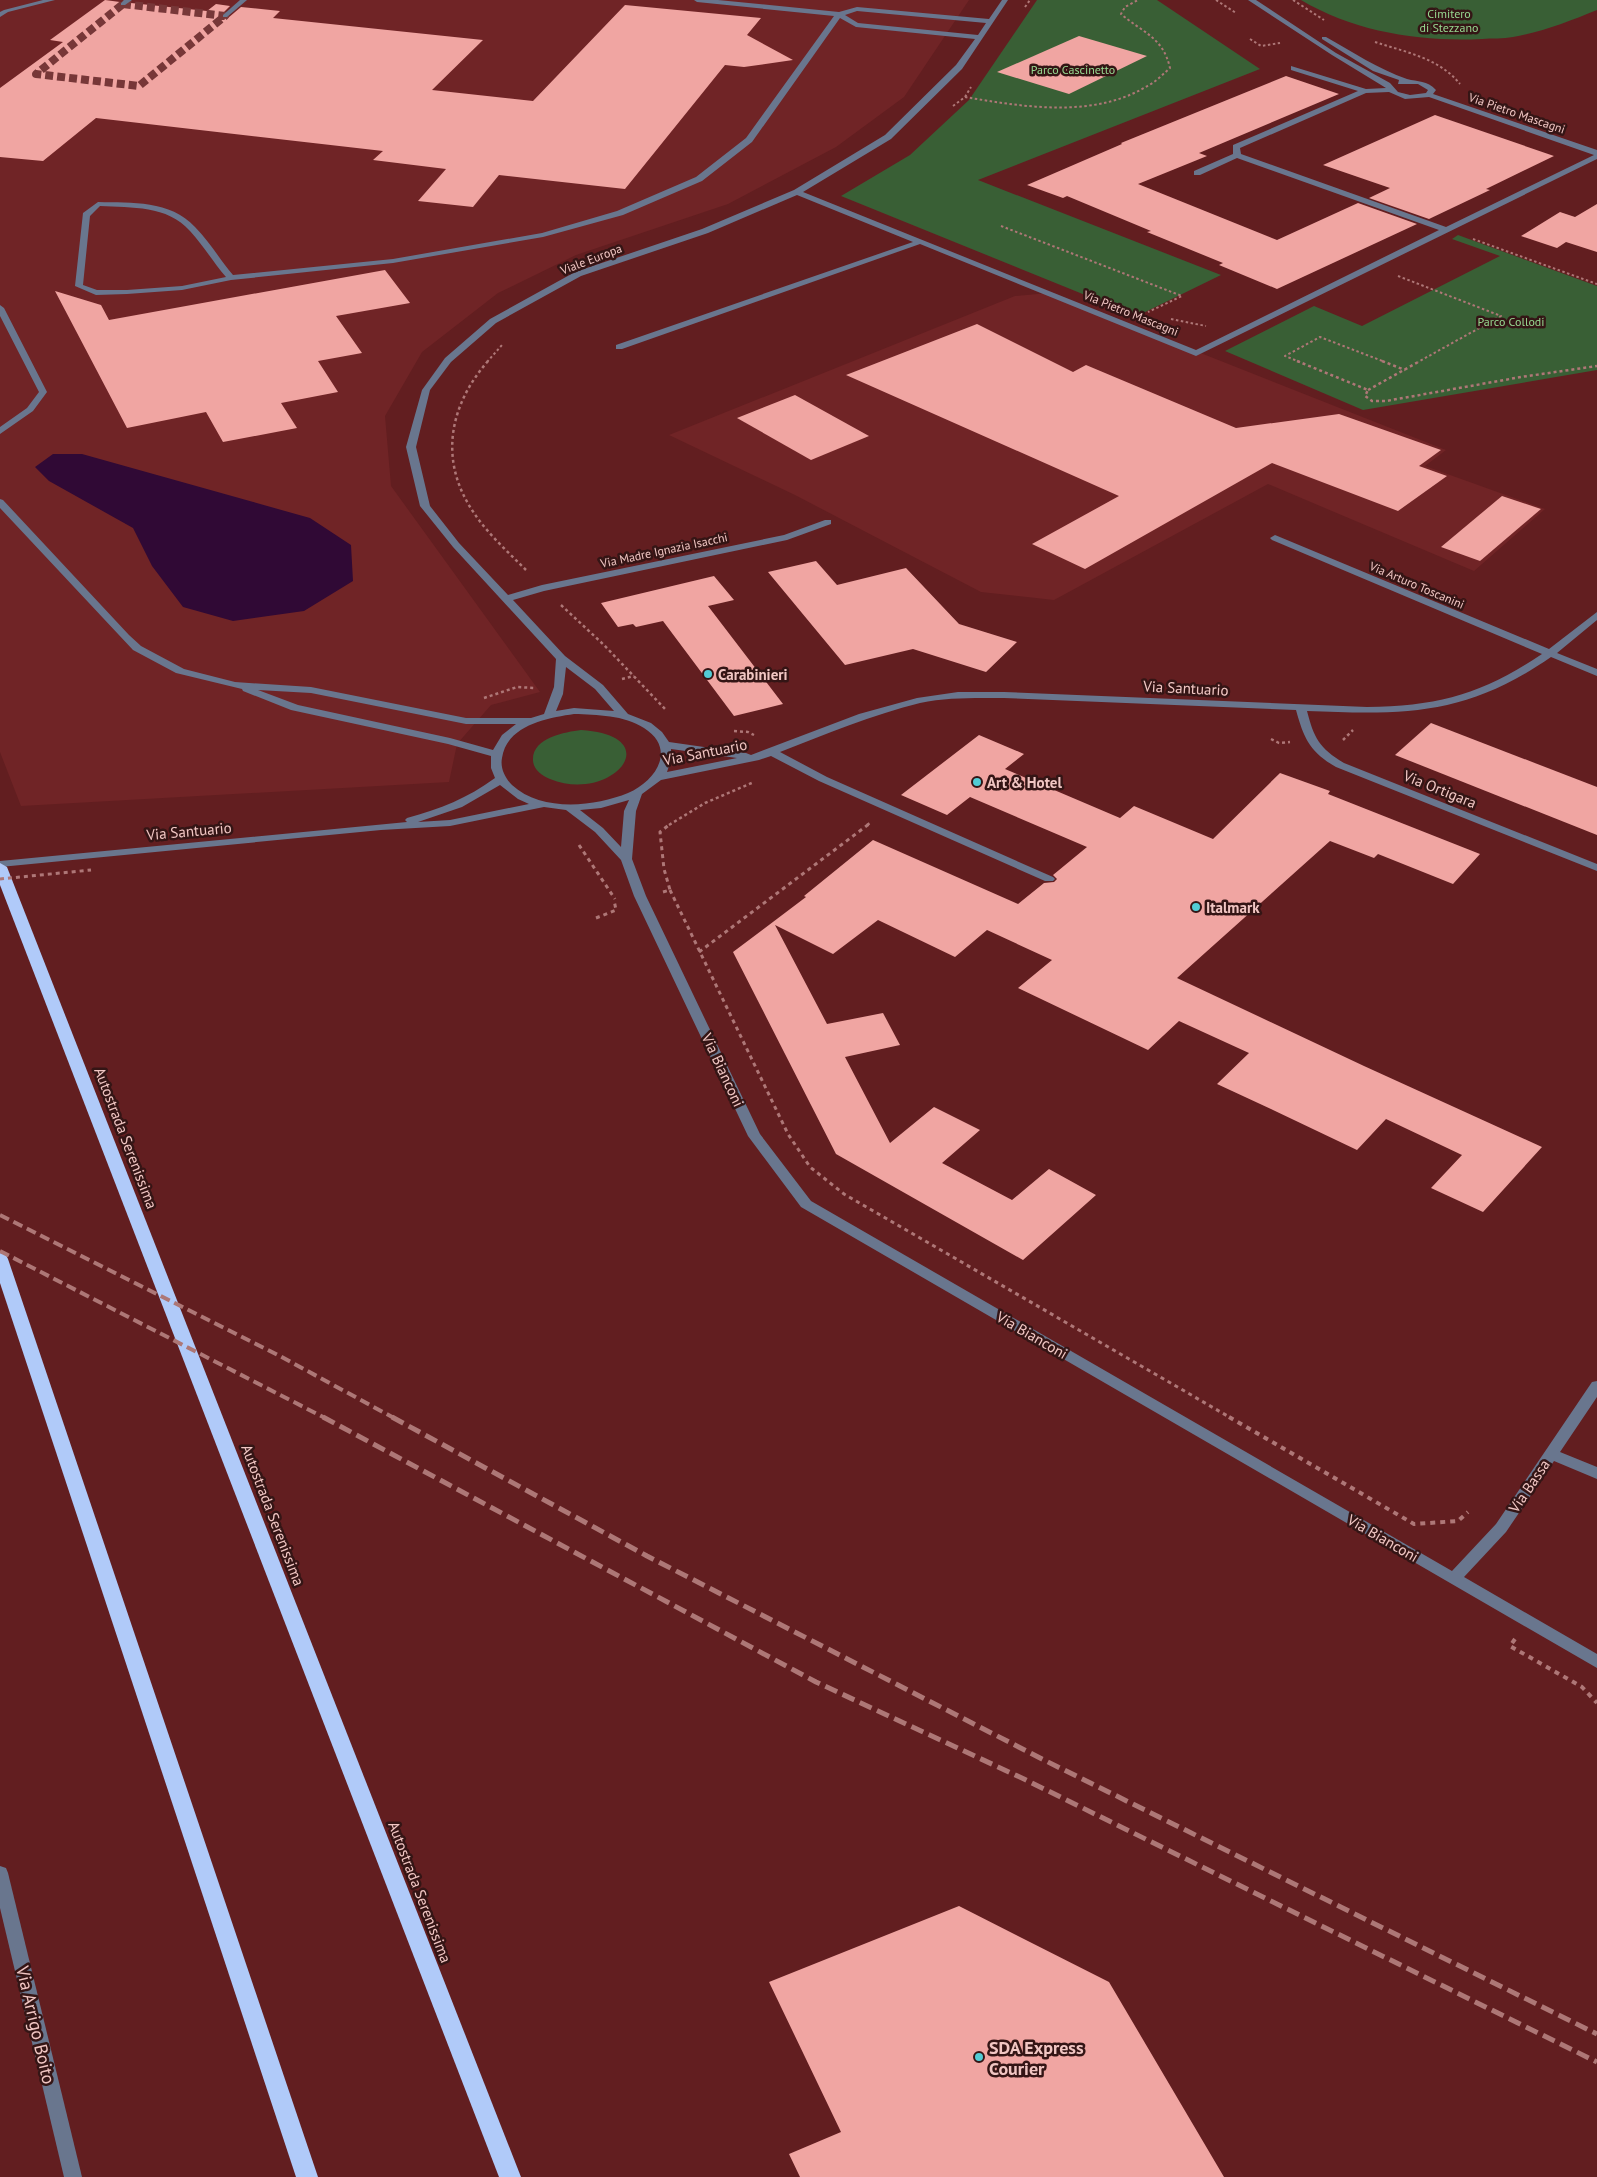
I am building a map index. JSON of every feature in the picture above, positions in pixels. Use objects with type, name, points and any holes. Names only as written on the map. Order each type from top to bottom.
[{"type":"highway","name":"Autostrada Serenissima","points":[[0,865],[510,2177]]},
{"type":"highway","points":[[0,1259],[306,2177]]},
{"type":"street","points":[[0,15],[52,0]]},
{"type":"street","points":[[224,16],[244,0]]},
{"type":"street","points":[[697,0],[841,10],[857,9],[990,21]]},
{"type":"street","name":"Viale Europa","points":[[623,715],[599,687],[561,658],[505,599],[456,545],[425,506],[411,447],[426,390],[448,360],[493,321],[578,274],[705,231],[797,192],[888,137],[960,67],[1005,0]]},
{"type":"street","name":"Via Pietro Mascagni","points":[[1251,0],[1334,54],[1404,96],[1418,97],[1429,95],[1597,154]]},
{"type":"street","name":"Via Pietro Mascagni","points":[[1266,0],[1362,61],[1385,73],[1430,87],[1432,92],[1429,95]]},
{"type":"street","points":[[841,10],[856,25],[979,37]]},
{"type":"street","points":[[231,278],[188,224],[173,213],[144,206],[98,204],[86,214],[78,286],[96,292],[182,288],[231,278],[392,262],[542,235],[620,212],[699,179],[749,140],[841,10]]},
{"type":"street","points":[[1294,68],[1368,91]]},
{"type":"street","points":[[1238,155],[1236,147],[1368,91],[1390,88],[1396,83],[1408,81]]},
{"type":"street","name":"Via Pietro Mascagni","points":[[797,192],[1196,353],[1597,154]]},
{"type":"street","points":[[1197,173],[1238,155],[1446,230]]},
{"type":"street","points":[[619,347],[922,242]]},
{"type":"street","points":[[0,308],[43,392],[40,400],[31,409],[0,431]]},
{"type":"street","points":[[0,502],[137,648],[180,671],[235,685],[295,708],[450,741],[496,754],[495,766],[501,779]]},
{"type":"street","name":"Via Madre Ignazia Isacchi","points":[[505,599],[542,588],[787,537],[828,522]]},
{"type":"street","name":"Via Arturo Toscanini","points":[[1275,538],[1597,673]]},
{"type":"street","name":"Via Santuario","points":[[658,777],[759,757],[863,716],[921,700],[958,695],[1004,695],[1377,710],[1443,704],[1491,686],[1518,673],[1550,654],[1597,615]]},
{"type":"street","points":[[549,715],[557,700],[561,658]]},
{"type":"street","points":[[235,685],[311,690],[466,721],[531,722]]},
{"type":"street","name":"Via Ortigara","points":[[1301,708],[1315,749],[1332,761],[1597,868]]},
{"type":"street","name":"Via Santuario","points":[[382,827],[448,811],[472,799],[501,779],[511,790],[526,798],[544,804],[569,807],[617,802],[649,786],[658,777],[666,761],[664,745],[656,733],[642,723],[623,715],[599,711],[574,711],[549,715],[531,722],[514,730],[503,741],[496,754]]},
{"type":"street","name":"Via Santuario","points":[[664,745],[759,757]]},
{"type":"street","points":[[771,752],[822,779],[1049,879]]},
{"type":"street","name":"Via Bianconi","points":[[626,859],[630,811],[637,793]]},
{"type":"street","name":"Via Santuario","points":[[0,865],[382,827],[450,824],[544,804]]},
{"type":"street","name":"Via Bianconi","points":[[569,807],[599,830],[626,859],[640,896],[754,1136],[806,1204],[1597,1662]]},
{"type":"street","name":"Via Bassa","points":[[1453,1579],[1501,1528],[1597,1386]]},
{"type":"street","points":[[1550,1454],[1597,1473]]},
{"type":"street","name":"Via Arrigo Boito","points":[[0,1873],[73,2177]]},
{"type":"path","points":[[1024,8],[1030,0]]},
{"type":"path","points":[[965,97],[1021,106],[1060,107],[1091,105],[1119,99],[1142,91],[1158,81],[1170,68],[1168,57],[1161,42],[1147,30],[1128,21],[1121,14],[1125,7],[1138,0]]},
{"type":"path","points":[[1250,39],[1260,46],[1281,42]]},
{"type":"path","points":[[948,109],[965,97],[976,81]]},
{"type":"path","points":[[1001,226],[1182,296],[1142,315]]},
{"type":"path","points":[[1446,230],[1597,284]]},
{"type":"path","points":[[1372,266],[1501,316],[1368,390],[1365,396],[1372,401],[1386,401],[1521,377],[1597,366]]},
{"type":"path","points":[[1368,390],[1285,356],[1320,337],[1405,370]]},
{"type":"path","points":[[506,340],[471,382],[455,418],[450,444],[454,475],[474,513],[542,588],[604,646],[670,714]]},
{"type":"path","points":[[730,730],[748,732],[761,738],[785,730],[796,741]]},
{"type":"path","points":[[794,764],[773,776],[717,795],[671,823],[660,832],[664,869],[670,890],[788,1134],[810,1166],[844,1194],[1414,1524],[1458,1521],[1468,1512]]},
{"type":"path","points":[[699,952],[872,822],[863,817]]},
{"type":"path","points":[[580,846],[614,900],[616,910],[596,918]]},
{"type":"path","points":[[0,879],[91,870]]},
{"type":"path","points":[[614,900],[670,890]]},
{"type":"path","points":[[1526,1622],[1510,1646],[1582,1687],[1597,1703]]},
{"type":"shaded area","points":[[0,0],[969,0],[904,97],[836,147],[728,204],[576,255],[498,293],[422,352],[385,416],[391,486],[540,692],[491,705],[457,744],[449,782],[21,806],[0,752]]},
{"type":"shaded area","points":[[1049,293],[1446,450],[1425,466],[1545,509],[1474,571],[1268,484],[1054,600],[981,592],[795,495],[669,435],[1015,296]]},
{"type":"shaded area","points":[[53,454],[82,454],[310,518],[351,545],[353,581],[304,611],[233,621],[183,607],[152,566],[133,528],[49,481],[35,467]]},
{"type":"green space","name":"Parco Cascinetto","points":[[1037,0],[1157,0],[1260,69],[978,180],[1221,275],[1137,316],[841,196],[910,155],[969,100]]},
{"type":"green space","name":"Cimitero di Stezzano","points":[[1301,0],[1597,0],[1597,10],[1556,26],[1524,35],[1505,38],[1435,39],[1388,33],[1366,27],[1343,20]]},
{"type":"green space","name":"Parco Collodi","points":[[1458,235],[1597,286],[1597,370],[1363,410],[1225,351],[1314,306],[1362,326],[1500,256],[1452,239]]},
{"type":"green space","points":[[581,730],[608,735],[622,744],[626,755],[622,766],[610,776],[593,783],[572,784],[550,779],[538,772],[533,760],[534,752],[538,746],[544,741],[567,732]]},
{"type":"building","points":[[105,0],[120,2],[121,7],[131,3],[207,11],[216,4],[230,6],[222,14],[223,19],[228,18],[241,7],[280,11],[273,18],[483,40],[432,90],[533,101],[625,5],[761,18],[747,35],[793,60],[744,67],[725,65],[625,189],[499,175],[473,207],[418,201],[446,169],[373,160],[383,151],[96,118],[43,161],[0,157],[0,88],[63,42],[50,40]]},
{"type":"building","points":[[1079,36],[1147,56],[1069,94],[997,72]]},
{"type":"building","points":[[1286,76],[1339,94],[1199,153],[1207,156],[1138,184],[1277,240],[1358,203],[1417,224],[1277,289],[1219,265],[1223,263],[1147,232],[1151,231],[1067,196],[1063,198],[1027,185],[1121,143]]},
{"type":"building","points":[[1435,115],[1554,156],[1486,189],[1490,190],[1429,219],[1369,198],[1390,188],[1323,165]]},
{"type":"building","points":[[1597,204],[1597,252],[1566,242],[1557,248],[1521,236],[1560,212],[1575,217]]},
{"type":"building","points":[[385,270],[410,303],[336,316],[362,353],[318,361],[338,392],[281,403],[297,428],[223,442],[206,412],[127,428],[55,291],[101,305],[109,320]]},
{"type":"building","points":[[977,324],[1073,372],[1086,365],[1236,428],[1339,414],[1441,450],[1419,466],[1447,476],[1398,511],[1272,463],[1085,569],[1032,544],[1119,496],[846,375]]},
{"type":"building","points":[[795,395],[869,436],[811,460],[737,418]]},
{"type":"building","points":[[1502,496],[1541,509],[1480,561],[1441,547]]},
{"type":"building","points":[[816,561],[837,585],[906,568],[959,624],[1017,642],[986,672],[913,649],[845,665],[768,572]]},
{"type":"building","points":[[714,576],[734,600],[708,606],[783,704],[734,716],[663,621],[636,627],[633,624],[618,627],[601,603]]},
{"type":"building","points":[[1431,723],[1597,787],[1597,835],[1395,755]]},
{"type":"building","points":[[979,735],[1024,754],[1005,769],[1120,818],[1134,806],[1213,839],[1280,773],[1330,791],[1328,794],[1480,854],[1453,884],[1378,854],[1374,858],[1330,841],[1177,978],[1542,1147],[1483,1212],[1431,1188],[1462,1155],[1386,1119],[1357,1150],[1217,1084],[1249,1053],[1179,1021],[1148,1050],[1018,988],[1052,960],[987,930],[955,957],[878,920],[833,954],[775,925],[827,1024],[883,1013],[900,1045],[845,1057],[890,1143],[934,1107],[980,1130],[942,1163],[1012,1200],[1049,1169],[1096,1195],[1023,1260],[836,1154],[733,952],[806,897],[804,896],[873,840],[1018,904],[1044,883],[1054,882],[1057,879],[1053,875],[1087,847],[970,797],[947,815],[901,795]]},
{"type":"building","name":"SDA Express Courier","points":[[959,1906],[1109,1982],[1224,2177],[800,2177],[789,2154],[841,2132],[769,1982]]},
{"type":"tunnel","points":[[123,4],[225,16],[139,86],[36,74],[123,4]]},
{"type":"railway","points":[[0,1215],[278,1355],[394,1418]]},
{"type":"railway","points":[[0,1251],[325,1418]]},
{"type":"railway","points":[[323,1417],[816,1682],[1024,1779],[1597,2062]]},
{"type":"railway","points":[[392,1417],[647,1556],[1042,1759],[1597,2034]]},
{"type":"place","name":"Carabinieri","points":[[708,674]]},
{"type":"place","name":"Art & Hotel","points":[[977,782]]},
{"type":"place","name":"Italmark","points":[[1196,907]]},
{"type":"place","name":"SDA Express Courier","points":[[979,2057]]}]
